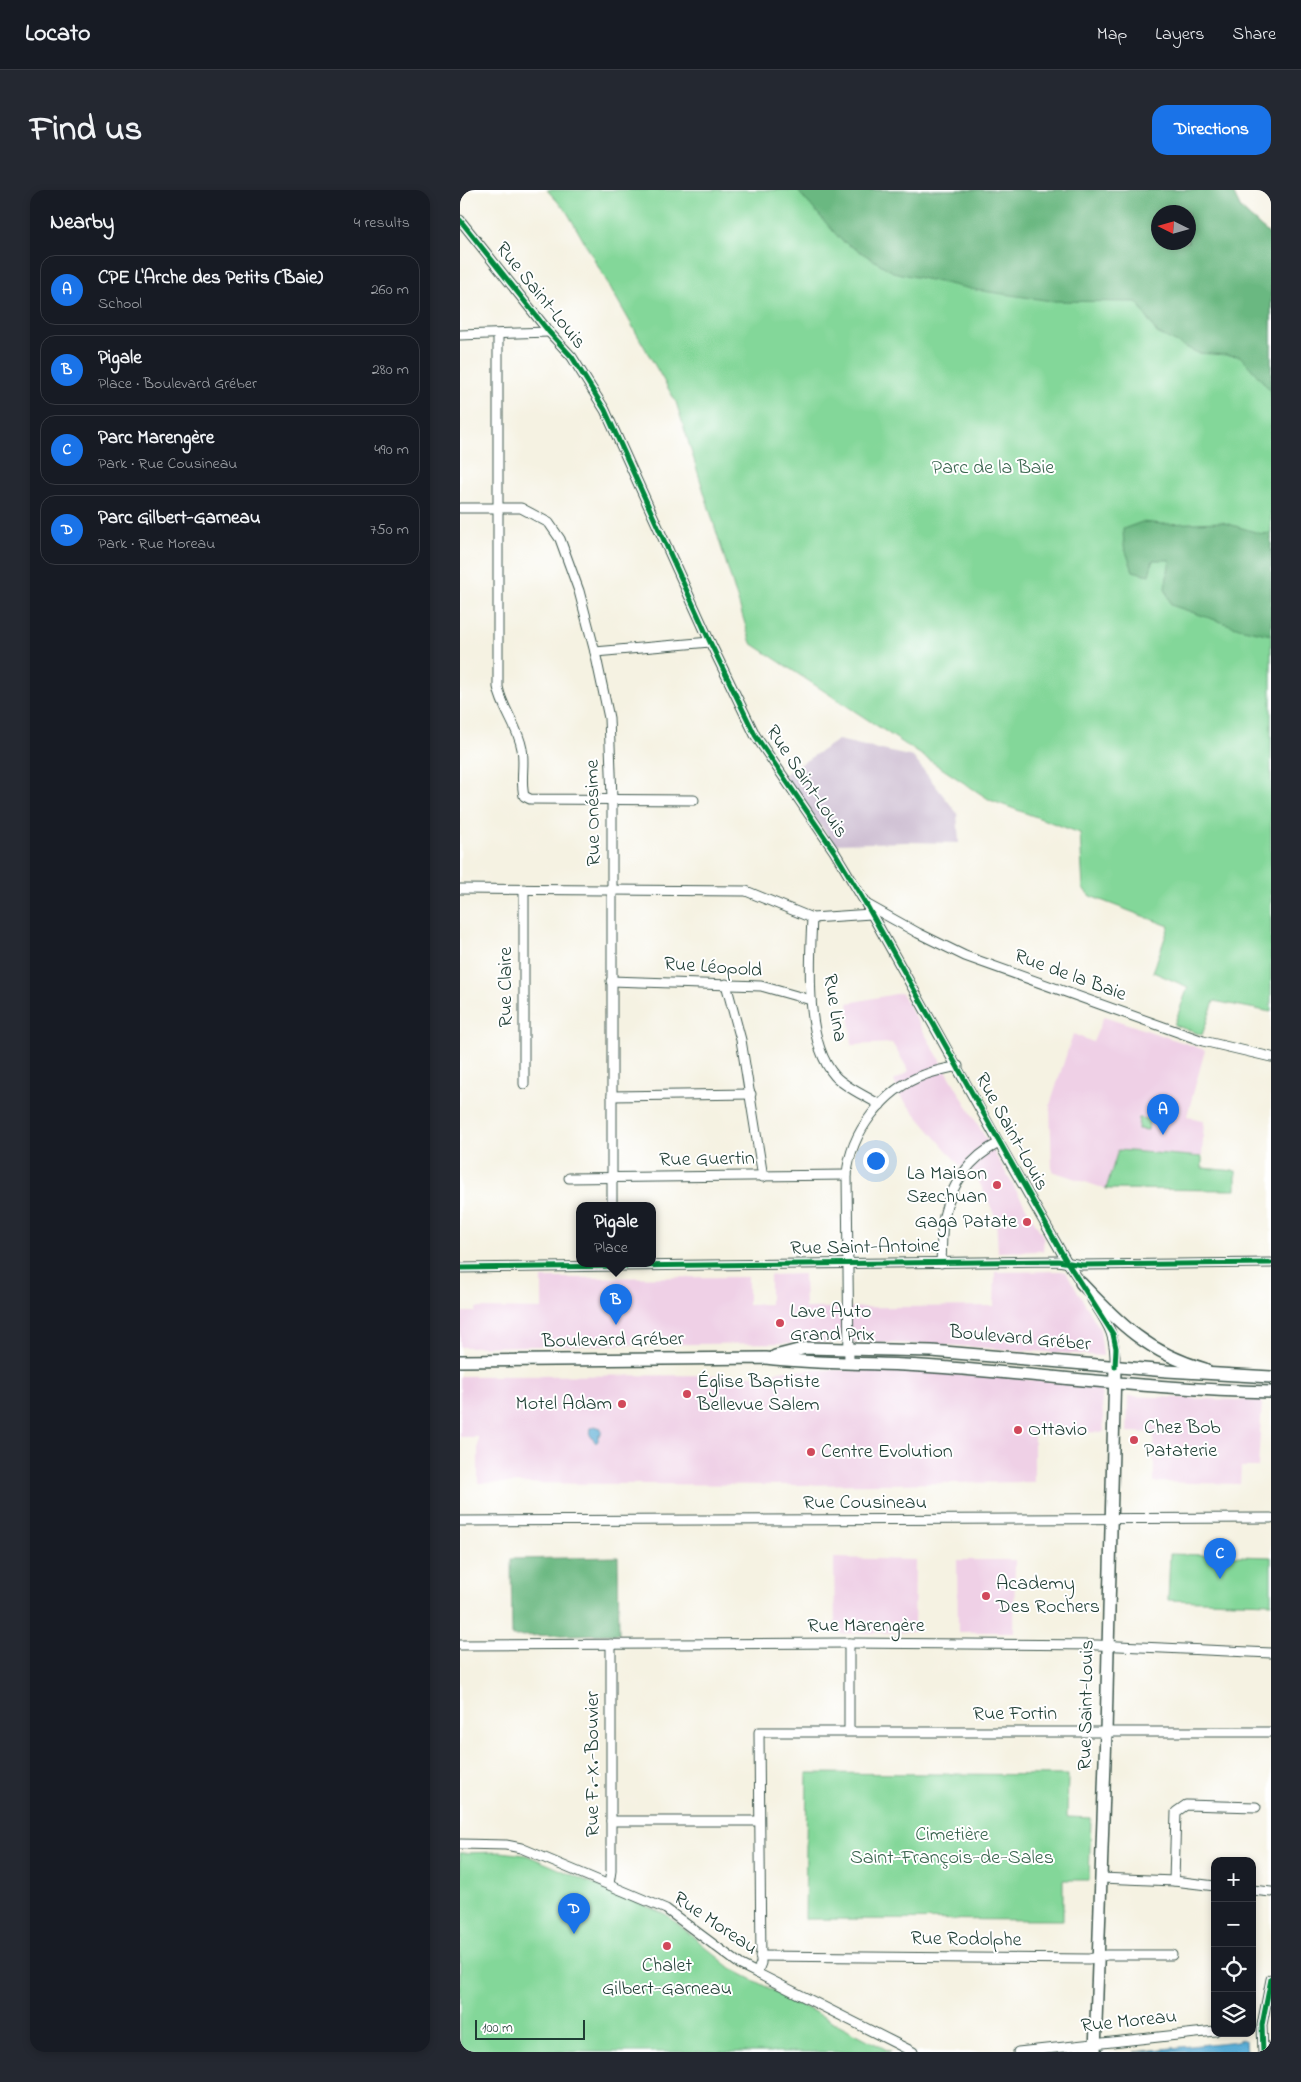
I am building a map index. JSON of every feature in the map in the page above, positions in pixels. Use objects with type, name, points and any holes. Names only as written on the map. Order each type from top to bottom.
[{"type":"main road","points":[[1081,1283],[1124,1327],[1149,1345],[1168,1356],[1196,1367],[1230,1376]]},
{"type":"main road","name":"Boulevard Gréber","points":[[766,1358],[806,1348],[932,1351],[1230,1376],[1271,1377]]},
{"type":"main road","name":"Boulevard Gréber","points":[[460,1361],[766,1358],[804,1363],[934,1366],[1115,1382],[1271,1392]]},
{"type":"main road","name":"Rue Saint-Louis","points":[[1095,2048],[1102,1878],[1115,1366]]},
{"type":"street","name":"Rue Saint-Louis","points":[[460,220],[549,332],[572,357],[606,410],[710,642],[755,735],[834,851],[866,904],[1067,1262],[1113,1334],[1116,1348],[1115,1366]]},
{"type":"street","points":[[460,335],[549,332]]},
{"type":"street","points":[[498,335],[498,687],[500,700],[513,724],[522,749],[524,796],[530,799],[694,800]]},
{"type":"street","name":"Rue Onésime","points":[[460,508],[521,508],[549,523],[560,539],[579,590],[595,652],[609,718],[612,799],[612,1202]]},
{"type":"street","points":[[595,652],[710,642]]},
{"type":"street","points":[[460,889],[746,891],[812,918],[871,914]]},
{"type":"street","name":"Rue Claire","points":[[524,889],[524,1084]]},
{"type":"street","name":"Rue de la Baie","points":[[866,904],[965,956],[1203,1041],[1271,1057]]},
{"type":"street","name":"Rue Lina","points":[[812,918],[809,979],[811,1000],[817,1036],[827,1066],[837,1078],[880,1105]]},
{"type":"street","name":"Rue Léopold","points":[[611,981],[761,986],[811,1000]]},
{"type":"street","points":[[726,984],[741,1040],[763,1177]]},
{"type":"street","points":[[849,1363],[847,1175],[852,1148],[880,1105],[901,1088],[923,1075],[958,1066]]},
{"type":"street","points":[[612,1096],[751,1094]]},
{"type":"street","points":[[941,1263],[944,1216],[955,1185],[968,1165],[999,1143]]},
{"type":"street","name":"Rue Guertin","points":[[568,1178],[847,1175]]},
{"type":"street","name":"Rue Saint-Antoine","points":[[656,1265],[1067,1262],[1082,1265],[1271,1264]]},
{"type":"street","name":"Rue Saint-Antoine","points":[[460,1268],[576,1266]]},
{"type":"street","name":"Rue Cousineau","points":[[460,1521],[1271,1518]]},
{"type":"street","points":[[849,1643],[849,1731]]},
{"type":"street","name":"Rue Marengère","points":[[460,1645],[849,1643],[1107,1645],[1161,1650],[1271,1653]]},
{"type":"street","name":"Rue F.-X.-Bouvier","points":[[609,1884],[611,1878],[610,1644]]},
{"type":"street","name":"Rue Fortin","points":[[759,1821],[759,1732],[1271,1732]]},
{"type":"street","points":[[1174,1881],[1176,1812],[1180,1807],[1186,1805],[1256,1807]]},
{"type":"street","points":[[611,1821],[759,1821],[761,1963],[758,1973]]},
{"type":"street","name":"Rue Moreau","points":[[460,1844],[506,1845],[521,1848],[666,1909],[735,1961],[914,2052]]},
{"type":"street","points":[[1102,1878],[1174,1881],[1211,1886]]},
{"type":"street","points":[[1256,1890],[1271,1892]]},
{"type":"street","name":"Rue Rodolphe","points":[[760,1956],[1083,1958],[1107,1955],[1172,1955]]},
{"type":"street","points":[[1263,2052],[1262,2025],[1271,1980]]},
{"type":"street","points":[[1256,2026],[1262,2025]]},
{"type":"street","name":"Rue Moreau","points":[[1018,2052],[1095,2048],[1211,2031]]},
{"type":"shaded area","points":[[838,740],[913,757],[957,813],[959,843],[835,844],[782,776]]},
{"type":"shaded area","points":[[901,993],[1044,1238],[1043,1251],[998,1252],[996,1218],[974,1171],[968,1175],[900,1096],[894,1081],[909,1071],[892,1043],[852,1045],[848,1003]]},
{"type":"shaded area","points":[[1104,1016],[1205,1050],[1187,1116],[1204,1121],[1202,1157],[1118,1150],[1106,1189],[1052,1171],[1050,1105],[1073,1034],[1093,1042]]},
{"type":"shaded area","points":[[995,1272],[1066,1272],[1100,1329],[1103,1356],[946,1345],[860,1342],[460,1347],[460,1312],[476,1312],[476,1308],[542,1309],[542,1278],[748,1277],[748,1305],[770,1304],[770,1275],[804,1274],[805,1308],[994,1306]]},
{"type":"shaded area","points":[[785,1370],[911,1370],[1070,1383],[1101,1388],[1104,1432],[1034,1434],[1034,1482],[796,1485],[478,1483],[478,1437],[460,1437],[460,1376],[757,1375]]},
{"type":"shaded area","points":[[1128,1396],[1262,1401],[1258,1467],[1241,1467],[1240,1484],[1154,1482],[1154,1433],[1127,1432]]},
{"type":"shaded area","points":[[834,1558],[915,1560],[914,1632],[835,1634]]},
{"type":"shaded area","name":"Academy Des Rochers","points":[[957,1560],[1015,1560],[1014,1632],[958,1632]]},
{"type":"green space","name":"Parc de la Baie","points":[[547,190],[1232,190],[1241,209],[1271,236],[1271,1012],[1214,1001],[1202,1035],[1174,1025],[1188,987],[1153,972],[1169,926],[1090,896],[1083,889],[1080,833],[990,800],[751,643],[676,402],[567,212]]},
{"type":"green space","points":[[797,190],[1232,190],[1241,209],[1271,236],[1271,391],[1240,356],[1198,353],[1157,333],[1137,302],[1052,301],[976,290],[893,272],[841,240]]},
{"type":"green space","points":[[1142,522],[1163,524],[1222,522],[1262,534],[1271,533],[1271,635],[1239,628],[1171,605],[1165,588],[1170,560],[1153,560],[1149,575],[1133,571],[1124,546],[1123,529]]},
{"type":"green space","points":[[1139,1118],[1149,1119],[1148,1130],[1138,1129]]},
{"type":"green space","points":[[1118,1150],[1202,1157],[1202,1168],[1236,1171],[1236,1190],[1106,1189]]},
{"type":"green space","points":[[1170,1554],[1271,1557],[1271,1603],[1168,1600]]},
{"type":"green space","points":[[618,1557],[619,1634],[512,1636],[511,1559]]},
{"type":"green space","name":"Cimetière Saint-François-de-Sales","points":[[807,1773],[1068,1775],[1067,1817],[1091,1818],[1089,1880],[1063,1880],[1063,1920],[805,1919]]},
{"type":"green space","points":[[501,1852],[526,1855],[667,1915],[732,1969],[891,2052],[460,2052],[460,1853]]},
{"type":"water","points":[[595,1426],[601,1428],[601,1435],[598,1436],[596,1443],[590,1435],[591,1428]]},
{"type":"water","points":[[1241,2039],[1246,2041],[1247,2052],[1135,2052],[1236,2041]]},
{"type":"cycle path","points":[[460,220],[549,332],[572,357],[605,410],[710,642],[755,735],[834,851],[866,904],[1067,1262],[1113,1334],[1116,1348],[1115,1367]]},
{"type":"cycle path","points":[[656,1266],[1058,1261],[1082,1265],[1271,1263]]},
{"type":"cycle path","points":[[460,1268],[576,1267]]},
{"type":"cycle path","points":[[1263,2052],[1262,2025],[1271,1979]]},
{"type":"place","name":"CPE L'Arche des Petits (Baie)","points":[[1163,1135]]},
{"type":"place","name":"La Maison Szechuan","points":[[997,1185]]},
{"type":"place","name":"Gaga Patate","points":[[1027,1222]]},
{"type":"place","name":"Lave Auto Grand Prix","points":[[780,1323]]},
{"type":"place","name":"Pigale","points":[[616,1325]]},
{"type":"place","name":"Église Baptiste Bellevue Salem","points":[[687,1394]]},
{"type":"place","name":"Motel Adam","points":[[622,1404]]},
{"type":"place","name":"Ottavio","points":[[1018,1430]]},
{"type":"place","name":"Chez Bob Pataterie","points":[[1134,1440]]},
{"type":"place","name":"Centre Evolution","points":[[811,1452]]},
{"type":"place","name":"Parc Marengère","points":[[1220,1579]]},
{"type":"place","name":"Academy Des Rochers","points":[[986,1596]]},
{"type":"place","name":"Parc Gilbert-Garneau","points":[[574,1934]]},
{"type":"place","name":"Chalet Gilbert-Garneau","points":[[667,1946]]}]
